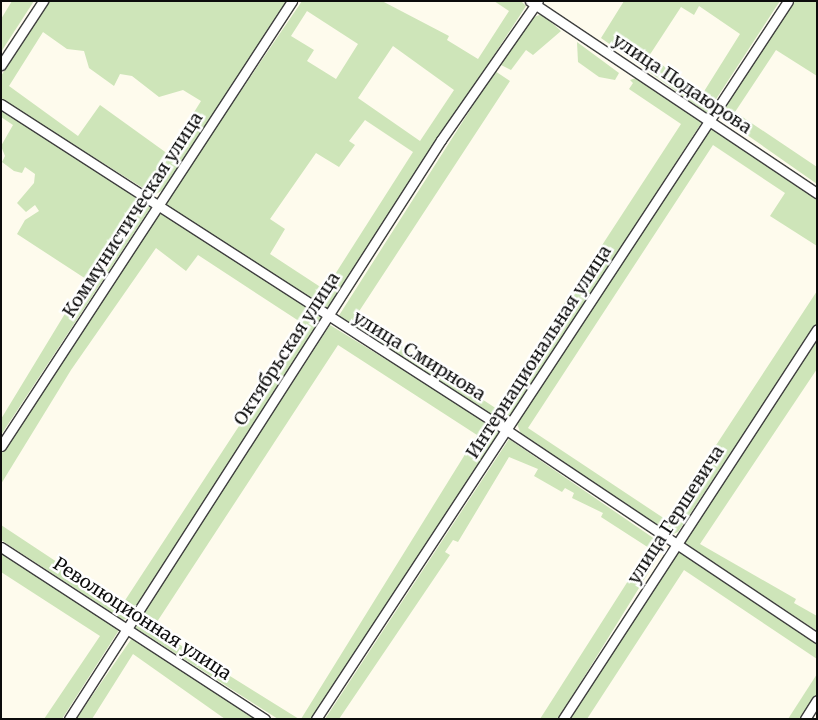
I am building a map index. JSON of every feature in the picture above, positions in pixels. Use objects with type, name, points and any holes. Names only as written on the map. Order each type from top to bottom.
[{"type":"street","points":[[1,65],[43,1]]},
{"type":"street","name":"Коммунистическая улица","points":[[1,446],[292,1]]},
{"type":"street","name":"Интернациональная улица","points":[[316,719],[508,431],[788,1]]},
{"type":"street","name":"улица Подаюрова","points":[[534,3],[817,193]]},
{"type":"street","name":"Октябрьская улица","points":[[69,719],[441,140],[534,3]]},
{"type":"street","name":"улица Смирнова","points":[[1,104],[327,317],[508,431],[817,638]]},
{"type":"street","name":"улица Гершевича","points":[[563,719],[817,329]]},
{"type":"street","name":"Революционная улица","points":[[1,547],[265,719]]},
{"type":"street","points":[[805,719],[817,700]]},
{"type":"green space","points":[[12,1],[34,1],[1,52],[1,19]]},
{"type":"green space","points":[[49,1],[288,1],[163,190],[154,195],[1,99],[1,76]],"holes":[[[43,32],[67,49],[84,51],[89,68],[114,86],[120,74],[132,76],[159,97],[183,90],[201,101],[168,154],[100,105],[78,136],[9,86]]]},
{"type":"green space","points":[[302,1],[382,1],[449,36],[447,40],[478,59],[509,11],[494,1],[521,1],[526,6],[326,313],[164,204]],"holes":[[[307,11],[358,44],[336,79],[307,61],[314,50],[291,36]],[[393,46],[454,90],[420,141],[358,98]],[[365,120],[413,152],[325,290],[270,254],[285,229],[270,219],[316,153],[339,167],[355,145],[349,141]]]},
{"type":"green space","points":[[624,1],[780,1],[707,113],[601,38]],"holes":[[[699,6],[740,34],[703,93],[649,56],[681,7],[694,15]]]},
{"type":"green space","points":[[792,1],[817,1],[817,76],[776,50],[735,112],[817,167],[817,184],[720,116]]},
{"type":"green space","points":[[542,14],[561,31],[533,55],[526,50],[511,70],[499,64],[534,17]]},
{"type":"green space","points":[[577,42],[619,73],[615,80],[599,77],[578,62]]},
{"type":"green space","points":[[495,71],[510,81],[356,316],[500,411],[510,394],[507,391],[681,124],[629,89],[633,83],[630,80],[636,78],[702,122],[509,420],[503,422],[338,317]]},
{"type":"green space","points":[[1,106],[151,207],[1,435],[1,419],[86,279],[17,234],[25,220],[39,211],[35,205],[26,212],[17,203],[34,183],[35,174],[25,167],[22,173],[14,171],[2,162],[5,156],[1,146],[13,125],[1,117]]},
{"type":"green space","points":[[710,126],[817,196],[817,246],[770,216],[785,193],[713,145],[528,428],[671,523],[689,497],[684,494],[817,291],[817,324],[678,532],[671,535],[521,434],[517,424]]},
{"type":"green space","points":[[160,210],[322,318],[130,617],[123,620],[1,540],[1,525],[122,605],[305,325],[198,255],[186,271],[156,248],[71,370],[1,484],[1,453]]},
{"type":"green space","points":[[330,325],[501,430],[316,719],[301,719],[477,435],[338,345],[153,628],[299,719],[278,719],[134,627]]},
{"type":"green space","points":[[817,338],[817,369],[700,544],[796,599],[794,603],[817,616],[817,631],[683,542]]},
{"type":"green space","points":[[509,439],[665,546],[558,719],[540,719],[649,548],[601,517],[603,513],[572,498],[574,493],[565,488],[562,492],[534,476],[538,469],[509,457],[458,542],[453,540],[445,552],[450,555],[339,719],[325,719]]},
{"type":"green space","points":[[1,552],[119,630],[62,719],[44,719],[100,636],[1,572]]},
{"type":"green space","points":[[679,552],[817,641],[817,659],[684,570],[587,719],[568,719]]},
{"type":"green space","points":[[132,638],[258,719],[225,719],[133,654],[92,719],[76,719]]},
{"type":"green space","points":[[817,674],[817,706],[808,719],[788,719]]}]
